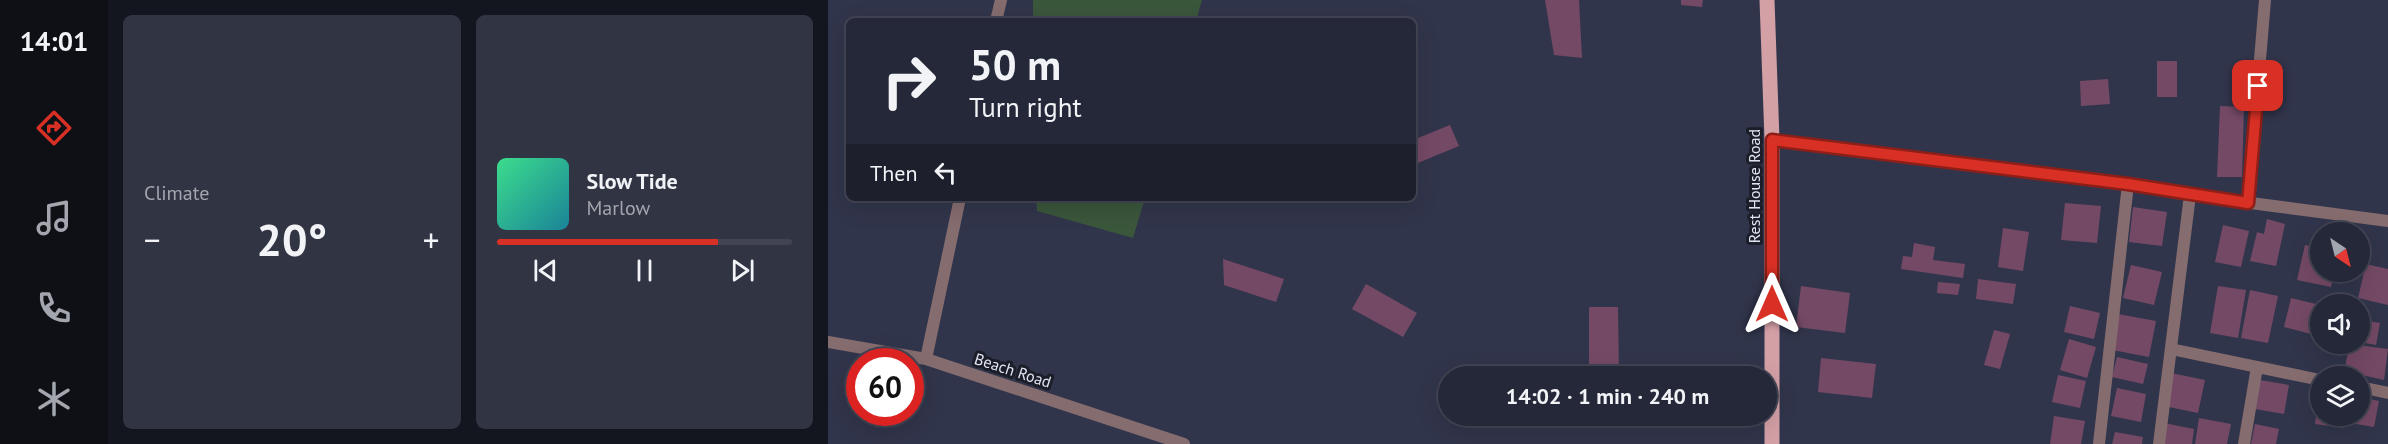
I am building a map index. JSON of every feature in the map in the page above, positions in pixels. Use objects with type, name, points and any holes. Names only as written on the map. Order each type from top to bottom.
[{"type":"main road","name":"Rest House Road","points":[[1767,0],[1772,140],[1772,444]]},
{"type":"street","points":[[997,18],[1000,0]]},
{"type":"street","points":[[2248,203],[2265,0]]},
{"type":"street","points":[[1772,140],[2128,184],[2190,195],[2388,221]]},
{"type":"street","points":[[2098,444],[2128,184]]},
{"type":"street","points":[[2159,444],[2190,195]]},
{"type":"street","points":[[927,359],[959,201]]},
{"type":"street","name":"Beach Road","points":[[828,342],[927,359],[1184,444]]},
{"type":"street","points":[[2171,350],[2310,378]]},
{"type":"street","points":[[2244,444],[2257,368]]},
{"type":"street","points":[[2370,389],[2388,393]]},
{"type":"green space","points":[[1033,0],[1202,0],[1197,18],[1033,18]]},
{"type":"green space","points":[[1036,201],[1144,201],[1133,238],[1037,211]]},
{"type":"building","points":[[1545,0],[1579,0],[1582,58],[1554,55]]},
{"type":"building","points":[[1681,0],[1703,0],[1702,7],[1681,5]]},
{"type":"building","points":[[2157,61],[2177,61],[2177,97],[2157,97]]},
{"type":"building","points":[[2108,79],[2110,104],[2081,106],[2080,81]]},
{"type":"building","points":[[2220,106],[2244,107],[2242,177],[2217,177]]},
{"type":"building","points":[[1450,125],[1459,146],[1416,164],[1416,139]]},
{"type":"building","points":[[2065,203],[2101,206],[2097,243],[2061,240]]},
{"type":"building","points":[[2133,207],[2167,212],[2162,246],[2129,242]]},
{"type":"building","points":[[2267,219],[2285,224],[2276,266],[2250,261],[2257,232],[2264,234]]},
{"type":"building","points":[[2223,225],[2249,231],[2241,267],[2215,262]]},
{"type":"building","points":[[2003,228],[2029,232],[2023,271],[1998,267]]},
{"type":"building","points":[[1914,243],[1935,247],[1933,260],[1965,264],[1963,278],[1901,269],[1903,256],[1912,257]]},
{"type":"building","points":[[2305,245],[2310,246],[2310,282],[2332,282],[2331,287],[2297,280]]},
{"type":"building","points":[[1223,259],[1284,279],[1276,302],[1224,285]]},
{"type":"building","points":[[2131,265],[2162,272],[2154,305],[2123,298]]},
{"type":"building","points":[[2370,265],[2388,269],[2388,305],[2370,301],[2370,294],[2359,294],[2362,282],[2370,282]]},
{"type":"building","points":[[1978,279],[2016,284],[2013,304],[1976,299]]},
{"type":"building","points":[[1938,282],[1960,284],[1958,295],[1937,293]]},
{"type":"building","points":[[1366,284],[1417,313],[1403,337],[1352,309]]},
{"type":"building","points":[[1801,286],[1850,293],[1845,333],[1796,327]]},
{"type":"building","points":[[2218,286],[2246,290],[2238,338],[2210,333]]},
{"type":"building","points":[[2250,290],[2278,296],[2268,343],[2241,338]]},
{"type":"building","points":[[2291,298],[2310,303],[2310,334],[2284,327]]},
{"type":"building","points":[[2070,306],[2100,313],[2094,339],[2064,332]]},
{"type":"building","points":[[1589,307],[1618,307],[1619,366],[1589,366]]},
{"type":"building","points":[[2118,314],[2156,321],[2149,357],[2112,350]]},
{"type":"building","points":[[2370,321],[2380,323],[2376,345],[2370,344]]},
{"type":"building","points":[[1994,330],[2010,334],[2000,369],[1984,365]]},
{"type":"building","points":[[2069,339],[2096,347],[2087,378],[2060,370]]},
{"type":"building","points":[[2370,347],[2388,349],[2384,380],[2370,377],[2370,366],[2345,366],[2348,354],[2370,354]]},
{"type":"building","points":[[2117,357],[2148,364],[2143,384],[2112,377]]},
{"type":"building","points":[[1821,358],[1876,364],[1872,398],[1818,392]]},
{"type":"building","points":[[2171,373],[2205,380],[2198,413],[2164,406]]},
{"type":"building","points":[[2058,375],[2086,381],[2080,408],[2052,402]]},
{"type":"building","points":[[2260,380],[2289,385],[2284,414],[2255,409]]},
{"type":"building","points":[[2117,388],[2146,394],[2141,422],[2111,416]]},
{"type":"building","points":[[2370,399],[2379,401],[2374,427],[2368,426],[2370,426]]},
{"type":"building","points":[[2054,416],[2085,421],[2081,444],[2050,444]]},
{"type":"building","points":[[2199,418],[2231,424],[2227,444],[2195,444]]},
{"type":"building","points":[[2164,423],[2194,429],[2192,444],[2160,444]]},
{"type":"building","points":[[2255,424],[2279,429],[2276,444],[2251,444]]},
{"type":"building","points":[[2115,432],[2143,437],[2142,444],[2112,444]]},
{"type":"route","points":[[1772,304],[1772,140],[2128,184],[2248,203],[2258,86]]}]
